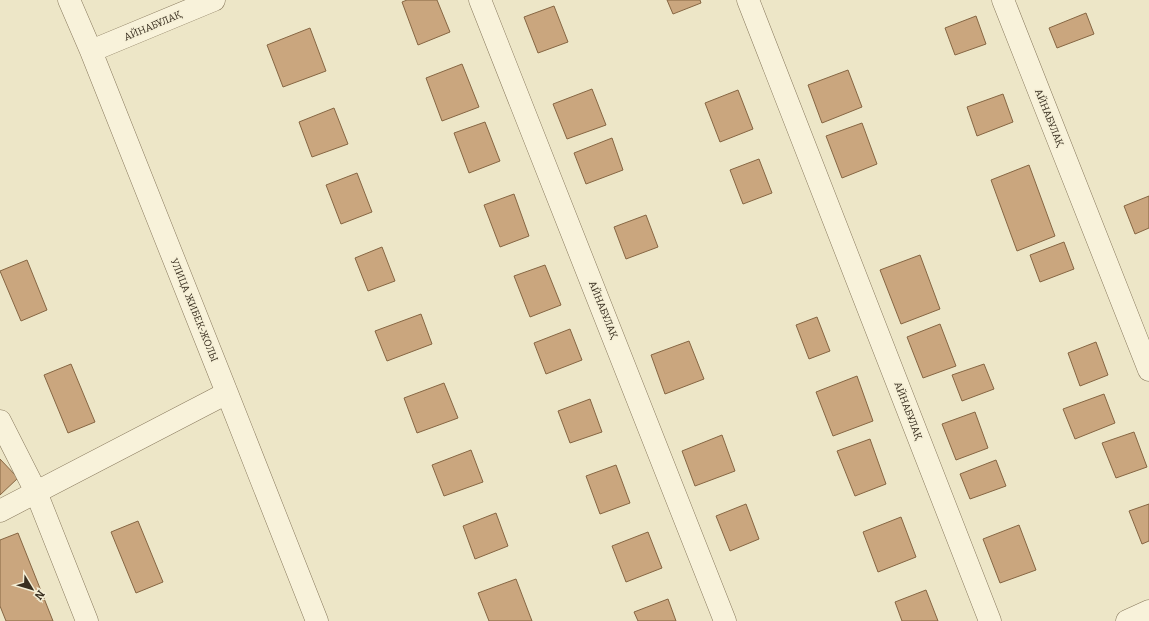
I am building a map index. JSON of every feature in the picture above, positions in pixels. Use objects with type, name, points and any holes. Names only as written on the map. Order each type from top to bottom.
[{"type":"street","name":"УЛИЦА ЖИБЕК-ЖОЛЫ","points":[[69,0],[91,51],[228,393],[317,621]]},
{"type":"street","name":"АЙНАБҰЛАҚ","points":[[91,51],[214,0]]},
{"type":"street","name":"АЙНАБҰЛАҚ","points":[[480,0],[725,621]]},
{"type":"street","name":"АЙНАБҰЛАҚ","points":[[748,0],[990,621]]},
{"type":"street","name":"АЙНАБҰЛАҚ","points":[[1003,0],[1149,370]]},
{"type":"street","points":[[0,511],[228,393]]},
{"type":"street","points":[[0,421],[36,492],[87,621]]},
{"type":"street","points":[[1127,621],[1149,611]]},
{"type":"building","points":[[407,0],[437,0],[450,32],[418,45],[402,2]]},
{"type":"building","points":[[667,0],[700,0],[701,3],[673,14]]},
{"type":"building","points":[[554,6],[568,42],[538,53],[524,17]]},
{"type":"building","points":[[1086,13],[1094,34],[1057,48],[1049,28]]},
{"type":"building","points":[[976,16],[986,44],[955,55],[945,28]]},
{"type":"building","points":[[310,28],[326,71],[283,87],[267,45]]},
{"type":"building","points":[[462,64],[479,107],[442,121],[426,78]]},
{"type":"building","points":[[848,70],[862,107],[822,123],[808,85]]},
{"type":"building","points":[[592,89],[606,125],[567,139],[553,104]]},
{"type":"building","points":[[738,90],[753,129],[720,142],[705,103]]},
{"type":"building","points":[[1003,94],[1013,122],[977,136],[967,107]]},
{"type":"building","points":[[334,108],[348,144],[312,157],[299,122]]},
{"type":"building","points":[[485,122],[500,161],[469,173],[454,133]]},
{"type":"building","points":[[862,123],[877,164],[842,178],[826,136]]},
{"type":"building","points":[[612,138],[623,170],[586,184],[574,153]]},
{"type":"building","points":[[759,159],[772,193],[743,204],[730,170]]},
{"type":"building","points":[[1029,165],[1055,236],[1017,251],[991,180]]},
{"type":"building","points":[[357,173],[372,212],[341,224],[326,185]]},
{"type":"building","points":[[514,194],[529,236],[500,247],[484,205]]},
{"type":"building","points":[[1149,196],[1149,228],[1135,234],[1124,206]]},
{"type":"building","points":[[646,215],[658,247],[626,259],[614,227]]},
{"type":"building","points":[[1064,242],[1074,269],[1040,282],[1030,255]]},
{"type":"building","points":[[382,247],[395,281],[368,291],[355,258]]},
{"type":"building","points":[[920,255],[940,309],[901,324],[880,270]]},
{"type":"building","points":[[27,260],[47,310],[21,321],[0,271]]},
{"type":"building","points":[[545,265],[561,305],[530,317],[514,276]]},
{"type":"building","points":[[421,314],[432,344],[387,361],[375,331]]},
{"type":"building","points":[[817,317],[830,351],[809,359],[796,325]]},
{"type":"building","points":[[940,324],[956,366],[923,378],[907,337]]},
{"type":"building","points":[[570,329],[582,360],[546,374],[534,343]]},
{"type":"building","points":[[689,341],[704,379],[665,394],[651,355]]},
{"type":"building","points":[[1096,342],[1108,375],[1080,386],[1068,353]]},
{"type":"building","points":[[71,364],[95,422],[68,433],[44,375]]},
{"type":"building","points":[[984,364],[994,389],[962,401],[952,375]]},
{"type":"building","points":[[857,376],[873,421],[833,436],[816,392]]},
{"type":"building","points":[[444,383],[458,418],[417,433],[404,398]]},
{"type":"building","points":[[1104,394],[1115,423],[1075,439],[1063,409]]},
{"type":"building","points":[[590,399],[602,432],[570,443],[558,411]]},
{"type":"building","points":[[975,412],[988,448],[956,460],[942,424]]},
{"type":"building","points":[[1134,432],[1147,467],[1116,478],[1102,443]]},
{"type":"building","points":[[722,435],[735,471],[695,486],[682,451]]},
{"type":"building","points":[[870,439],[886,484],[855,496],[837,451]]},
{"type":"building","points":[[471,450],[483,482],[444,496],[432,465]]},
{"type":"building","points":[[0,459],[18,478],[0,495]]},
{"type":"building","points":[[996,460],[1006,486],[970,499],[960,474]]},
{"type":"building","points":[[616,465],[630,503],[600,514],[586,476]]},
{"type":"building","points":[[746,504],[759,539],[730,551],[716,516]]},
{"type":"building","points":[[1149,504],[1149,541],[1142,544],[1129,511]]},
{"type":"building","points":[[496,513],[508,546],[475,559],[463,526]]},
{"type":"building","points":[[901,517],[916,557],[878,572],[863,532]]},
{"type":"building","points":[[138,521],[163,582],[136,593],[111,532]]},
{"type":"building","points":[[1019,525],[1036,570],[1000,583],[983,539]]},
{"type":"building","points":[[648,532],[662,568],[626,582],[612,546]]},
{"type":"building","points":[[18,533],[53,621],[6,621],[0,606],[0,540]]},
{"type":"building","points":[[516,579],[532,621],[489,621],[478,593]]},
{"type":"building","points":[[926,590],[938,621],[902,621],[895,602]]},
{"type":"building","points":[[668,599],[676,621],[638,621],[634,612]]}]
